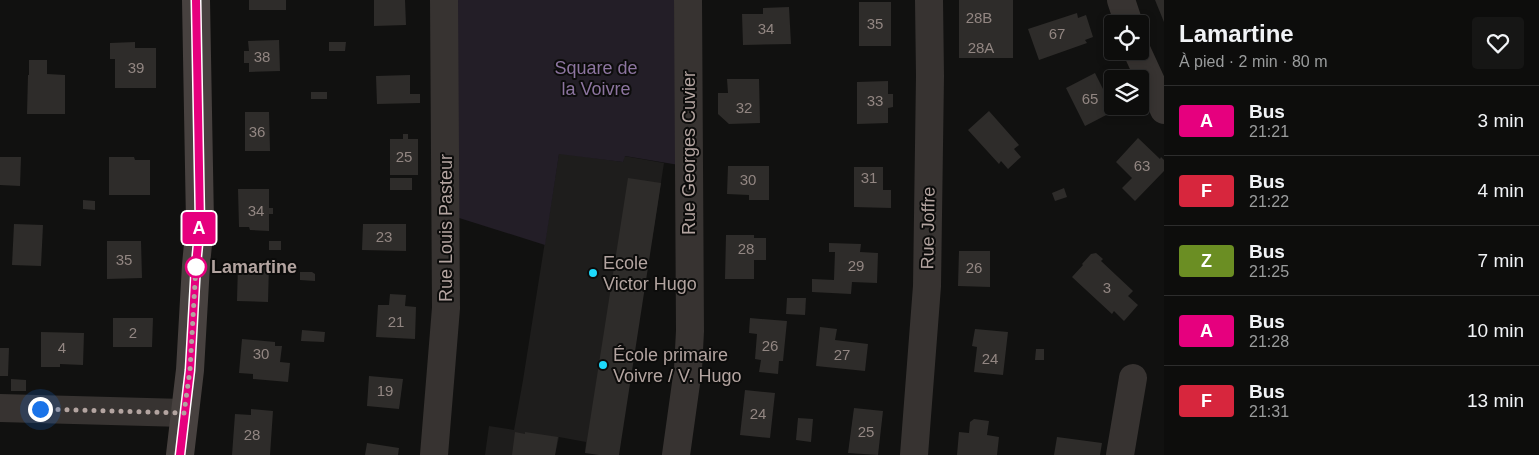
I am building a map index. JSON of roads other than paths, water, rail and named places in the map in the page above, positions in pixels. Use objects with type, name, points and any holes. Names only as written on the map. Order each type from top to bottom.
[{"type":"main road","points":[[180,455],[190,370],[200,223],[196,0]]},
{"type":"street","name":"Rue Louis Pasteur","points":[[434,455],[446,308],[444,0]]},
{"type":"street","name":"Rue Georges Cuvier","points":[[676,455],[688,369],[690,332],[688,0]]},
{"type":"street","name":"Rue Joffre","points":[[914,455],[927,286],[930,76],[929,0]]},
{"type":"street","points":[[1122,0],[1126,15]]},
{"type":"street","points":[[1141,60],[1164,110]]},
{"type":"street","points":[[1120,455],[1133,378]]},
{"type":"street","points":[[0,408],[184,413]]},
{"type":"place","name":"Lamartine","points":[[196,267]]},
{"type":"place","name":"Ecole Victor Hugo","points":[[593,273]]},
{"type":"place","name":"École primaire Voivre / V. Hugo","points":[[603,365]]},
{"type":"park label","name":"Square de la Voivre","points":[[596,78]]}]
